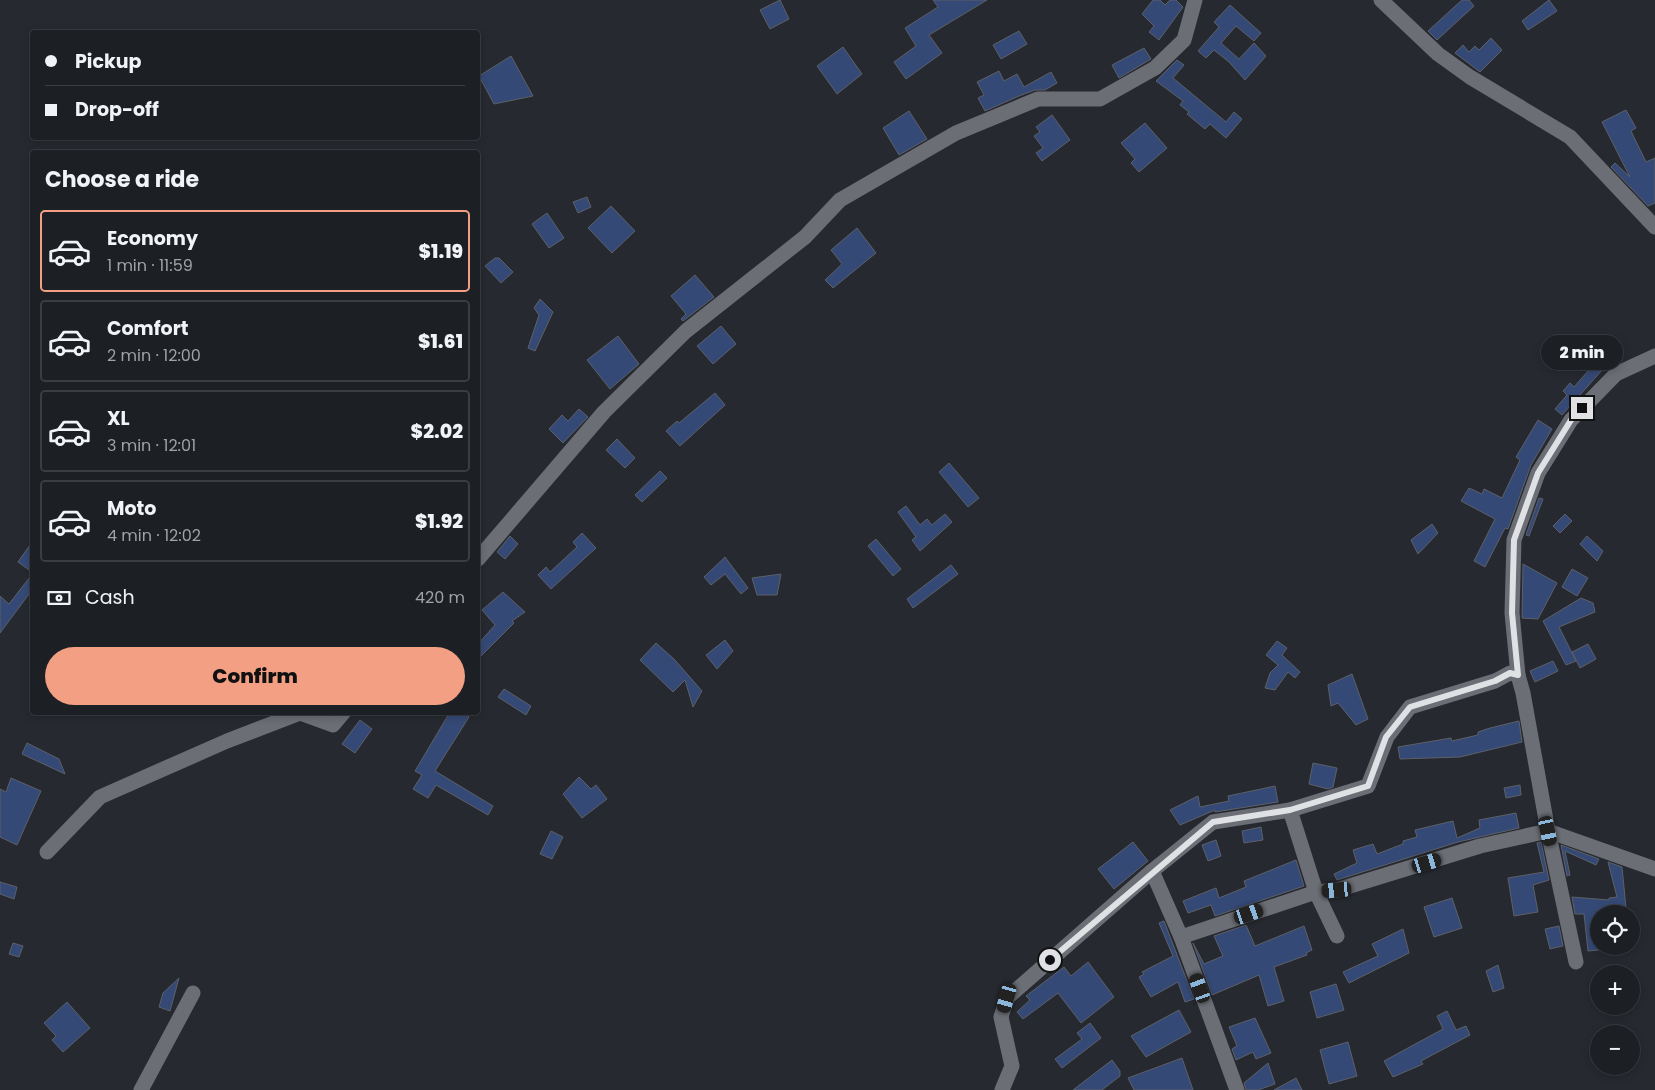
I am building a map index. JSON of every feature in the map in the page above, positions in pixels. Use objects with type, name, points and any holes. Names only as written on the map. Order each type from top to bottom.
[{"type":"street","points":[[480,557],[604,412],[686,330],[804,237],[840,200],[956,133],[1038,99],[1100,99],[1155,68],[1184,40],[1195,0]]},
{"type":"street","points":[[1381,0],[1438,54],[1470,77],[1570,137],[1655,227]]},
{"type":"street","points":[[1576,962],[1518,675],[1512,613],[1514,540],[1538,473],[1571,420],[1616,374],[1655,356]]},
{"type":"street","points":[[1002,1090],[1012,1066],[1001,1017],[1007,998],[1152,872],[1213,822],[1290,810],[1368,786],[1386,737],[1410,707],[1495,681],[1510,673],[1518,675]]},
{"type":"street","points":[[47,852],[100,797],[227,741],[295,715]]},
{"type":"street","points":[[306,715],[333,725],[341,715]]},
{"type":"street","points":[[1290,810],[1316,892],[1337,936]]},
{"type":"street","points":[[1181,937],[1316,892],[1337,890],[1480,846],[1548,831],[1655,869]]},
{"type":"street","points":[[1152,872],[1181,937],[1237,1090]]},
{"type":"street","points":[[141,1090],[193,993]]},
{"type":"building","points":[[780,0],[789,19],[770,29],[760,10]]},
{"type":"building","points":[[933,0],[987,0],[929,35],[942,53],[906,79],[894,62],[916,46],[905,28],[938,7]]},
{"type":"building","points":[[1153,0],[1160,0],[1165,5],[1170,0],[1176,0],[1183,7],[1159,40],[1149,32],[1154,26],[1142,14]]},
{"type":"building","points":[[1462,0],[1469,0],[1474,6],[1437,40],[1428,31]]},
{"type":"building","points":[[1549,0],[1557,11],[1528,30],[1522,21]]},
{"type":"building","points":[[1230,5],[1261,33],[1254,41],[1236,26],[1221,43],[1239,59],[1254,43],[1266,56],[1245,80],[1229,62],[1214,50],[1206,58],[1198,51],[1219,27],[1214,22]]},
{"type":"building","points":[[1019,31],[1027,44],[1001,59],[993,45]]},
{"type":"building","points":[[1491,38],[1502,50],[1480,72],[1455,53],[1463,45],[1469,52],[1475,46],[1479,50]]},
{"type":"building","points":[[843,47],[862,74],[837,94],[817,66]]},
{"type":"building","points":[[1144,48],[1151,59],[1119,78],[1112,65]]},
{"type":"building","points":[[511,56],[533,96],[494,104],[480,75]]},
{"type":"building","points":[[1177,60],[1184,65],[1173,78],[1226,122],[1234,112],[1242,119],[1226,138],[1210,124],[1205,129],[1187,114],[1189,112],[1180,105],[1183,101],[1156,81]]},
{"type":"building","points":[[999,71],[1004,81],[1017,74],[1024,87],[1051,72],[1057,83],[1045,90],[1035,90],[985,111],[978,98],[984,95],[977,82]]},
{"type":"building","points":[[1626,110],[1636,128],[1631,131],[1646,162],[1655,158],[1655,203],[1648,206],[1611,167],[1615,163],[1630,177],[1602,122]]},
{"type":"building","points":[[909,111],[927,139],[899,155],[883,128]]},
{"type":"building","points":[[1052,115],[1070,140],[1042,161],[1036,153],[1043,148],[1034,136],[1040,132],[1036,127]]},
{"type":"building","points":[[1145,123],[1167,148],[1139,172],[1131,163],[1135,159],[1121,143]]},
{"type":"building","points":[[587,197],[591,207],[578,213],[573,202]]},
{"type":"building","points":[[611,206],[635,231],[612,253],[588,228]]},
{"type":"building","points":[[547,213],[564,238],[549,248],[532,224]]},
{"type":"building","points":[[857,228],[876,253],[833,288],[825,280],[842,264],[831,250]]},
{"type":"building","points":[[495,258],[499,258],[513,272],[501,283],[485,266]]},
{"type":"building","points":[[695,275],[714,297],[683,321],[681,319],[686,314],[671,296]]},
{"type":"building","points":[[540,299],[553,312],[535,351],[528,348],[539,315],[534,308]]},
{"type":"building","points":[[721,326],[736,344],[713,364],[697,346]]},
{"type":"building","points":[[618,336],[639,364],[610,389],[587,360]]},
{"type":"building","points":[[1596,362],[1604,368],[1562,415],[1555,409],[1567,395],[1563,391],[1570,383],[1574,387]]},
{"type":"building","points":[[715,393],[725,405],[680,446],[666,431],[677,421],[679,423]]},
{"type":"building","points":[[579,409],[588,417],[563,443],[549,429],[562,415],[568,421]]},
{"type":"building","points":[[1538,420],[1552,429],[1531,465],[1508,529],[1505,528],[1485,567],[1474,561],[1495,519],[1461,501],[1469,488],[1482,494],[1484,489],[1502,498],[1520,460],[1516,457]]},
{"type":"building","points":[[617,439],[635,458],[625,468],[606,450]]},
{"type":"building","points":[[949,463],[979,498],[968,507],[939,472]]},
{"type":"building","points":[[660,471],[667,478],[642,502],[635,495]]},
{"type":"building","points":[[1539,498],[1543,499],[1529,536],[1526,535]]},
{"type":"building","points":[[906,506],[920,525],[927,519],[932,525],[945,514],[952,522],[920,551],[912,540],[916,537],[898,512]]},
{"type":"building","points":[[1565,514],[1572,521],[1560,533],[1553,526]]},
{"type":"building","points":[[1432,524],[1438,533],[1418,554],[1411,540]]},
{"type":"building","points":[[582,533],[596,548],[551,589],[538,575],[546,567],[550,572],[577,547],[573,542]]},
{"type":"building","points":[[510,536],[518,544],[505,559],[497,552]]},
{"type":"building","points":[[1587,536],[1603,551],[1597,561],[1580,544]]},
{"type":"building","points":[[876,539],[901,569],[893,576],[868,546]]},
{"type":"building","points":[[30,545],[30,571],[18,562]]},
{"type":"building","points":[[725,557],[748,588],[741,594],[725,574],[711,585],[704,577]]},
{"type":"building","points":[[1523,564],[1557,583],[1538,619],[1522,618]]},
{"type":"building","points":[[951,565],[958,574],[913,608],[907,599]]},
{"type":"building","points":[[1572,569],[1588,578],[1577,596],[1562,587]]},
{"type":"building","points":[[781,574],[777,595],[757,595],[752,578]]},
{"type":"building","points":[[30,577],[30,593],[0,633],[0,596],[9,604]]},
{"type":"building","points":[[503,592],[525,612],[512,621],[514,623],[480,657],[480,642],[495,625],[482,610]]},
{"type":"building","points":[[1581,598],[1593,603],[1595,612],[1559,627],[1576,661],[1566,665],[1543,621]]},
{"type":"building","points":[[725,640],[733,651],[717,669],[706,655]]},
{"type":"building","points":[[1277,641],[1287,648],[1282,655],[1300,672],[1295,678],[1288,672],[1275,690],[1265,688],[1270,673],[1278,665],[1266,655]]},
{"type":"building","points":[[656,643],[674,659],[702,691],[693,707],[685,680],[673,692],[640,660]]},
{"type":"building","points":[[1588,644],[1596,659],[1580,668],[1572,652]]},
{"type":"building","points":[[1553,661],[1558,671],[1535,682],[1530,671]]},
{"type":"building","points":[[1352,674],[1368,719],[1356,725],[1338,703],[1331,706],[1328,685]]},
{"type":"building","points":[[504,689],[531,706],[526,715],[498,697]]},
{"type":"building","points":[[448,715],[466,715],[469,717],[435,771],[493,806],[488,815],[436,785],[428,798],[413,789],[422,775],[415,771]]},
{"type":"building","points":[[360,720],[372,729],[355,753],[342,744]]},
{"type":"building","points":[[1519,721],[1522,742],[1460,757],[1400,759],[1398,747],[1451,738],[1452,741],[1478,735],[1478,732]]},
{"type":"building","points":[[27,743],[59,759],[65,774],[22,754]]},
{"type":"building","points":[[1313,763],[1337,768],[1333,787],[1328,789],[1309,784]]},
{"type":"building","points":[[579,777],[591,789],[596,785],[607,799],[582,818],[563,794]]},
{"type":"building","points":[[11,778],[41,791],[17,845],[0,837],[0,789],[6,792]]},
{"type":"building","points":[[1520,785],[1521,795],[1506,798],[1504,788]]},
{"type":"building","points":[[1275,786],[1278,802],[1215,812],[1215,810],[1180,825],[1170,810],[1198,796],[1200,807],[1229,801],[1228,796]]},
{"type":"building","points":[[1516,813],[1519,828],[1458,842],[1337,880],[1334,874],[1357,863],[1353,850],[1373,844],[1377,854],[1403,844],[1403,841],[1417,837],[1415,830],[1453,821],[1457,838],[1480,828],[1479,820]]},
{"type":"building","points":[[1261,827],[1263,840],[1244,843],[1242,831]]},
{"type":"building","points":[[551,831],[563,837],[552,859],[540,854]]},
{"type":"building","points":[[1216,840],[1221,856],[1208,861],[1202,845]]},
{"type":"building","points":[[1133,842],[1148,861],[1114,889],[1098,869]]},
{"type":"building","points":[[1541,842],[1549,880],[1533,885],[1538,912],[1514,916],[1508,878],[1544,872],[1537,843]]},
{"type":"building","points":[[1561,845],[1599,859],[1596,865],[1565,851],[1570,875],[1567,876]]},
{"type":"building","points":[[1296,860],[1304,886],[1215,916],[1211,905],[1188,913],[1183,901],[1216,888],[1219,898],[1246,887],[1244,881]]},
{"type":"building","points":[[1608,862],[1622,867],[1626,905],[1590,905],[1590,951],[1588,951],[1584,914],[1575,914],[1572,897],[1609,900],[1609,898],[1617,897]]},
{"type":"building","points":[[0,882],[17,887],[14,899],[0,894]]},
{"type":"building","points":[[1452,898],[1462,928],[1434,937],[1424,907]]},
{"type":"building","points":[[1164,921],[1194,999],[1185,1002],[1178,982],[1151,997],[1139,977],[1144,974],[1142,972],[1173,956],[1159,923]]},
{"type":"building","points":[[1246,925],[1255,946],[1304,926],[1312,950],[1306,953],[1307,955],[1274,967],[1284,1001],[1268,1006],[1259,975],[1212,995],[1193,943],[1204,964],[1223,956],[1214,936]]},
{"type":"building","points":[[1559,926],[1563,946],[1550,949],[1545,929]]},
{"type":"building","points":[[1403,929],[1409,953],[1349,983],[1343,972],[1378,956],[1372,944]]},
{"type":"building","points":[[13,943],[23,946],[19,957],[9,954]]},
{"type":"building","points":[[1088,962],[1114,997],[1081,1023],[1058,993],[1023,1019],[1017,1012],[1030,1000],[1026,996],[1064,967],[1071,976]]},
{"type":"building","points":[[1498,965],[1504,988],[1493,992],[1486,971]]},
{"type":"building","points":[[179,978],[170,1011],[159,1007],[163,993]]},
{"type":"building","points":[[1336,984],[1344,1010],[1317,1018],[1310,992]]},
{"type":"building","points":[[67,1002],[90,1028],[63,1052],[52,1040],[56,1036],[44,1023]]},
{"type":"building","points":[[1179,1010],[1191,1032],[1146,1057],[1131,1036]]},
{"type":"building","points":[[1447,1011],[1456,1030],[1466,1026],[1470,1035],[1421,1061],[1423,1064],[1393,1077],[1384,1061],[1443,1029],[1437,1016]]},
{"type":"building","points":[[1255,1018],[1271,1053],[1256,1059],[1253,1052],[1236,1060],[1232,1049],[1237,1046],[1229,1027]]},
{"type":"building","points":[[1090,1023],[1101,1038],[1062,1068],[1055,1059],[1082,1039],[1077,1033]]},
{"type":"building","points":[[1348,1042],[1357,1076],[1329,1084],[1320,1050]]},
{"type":"building","points":[[1182,1058],[1193,1090],[1134,1090],[1128,1078]]},
{"type":"building","points":[[1112,1060],[1120,1071],[1120,1076],[1102,1090],[1073,1090]]},
{"type":"building","points":[[1268,1063],[1275,1084],[1258,1090],[1246,1090],[1244,1083]]},
{"type":"building","points":[[1296,1078],[1302,1090],[1274,1090]]},
{"type":"route","points":[[1050,960],[1213,822],[1290,810],[1368,786],[1386,737],[1410,707],[1495,681],[1510,673],[1518,675],[1512,613],[1514,540],[1538,473],[1571,420],[1582,408]]}]
